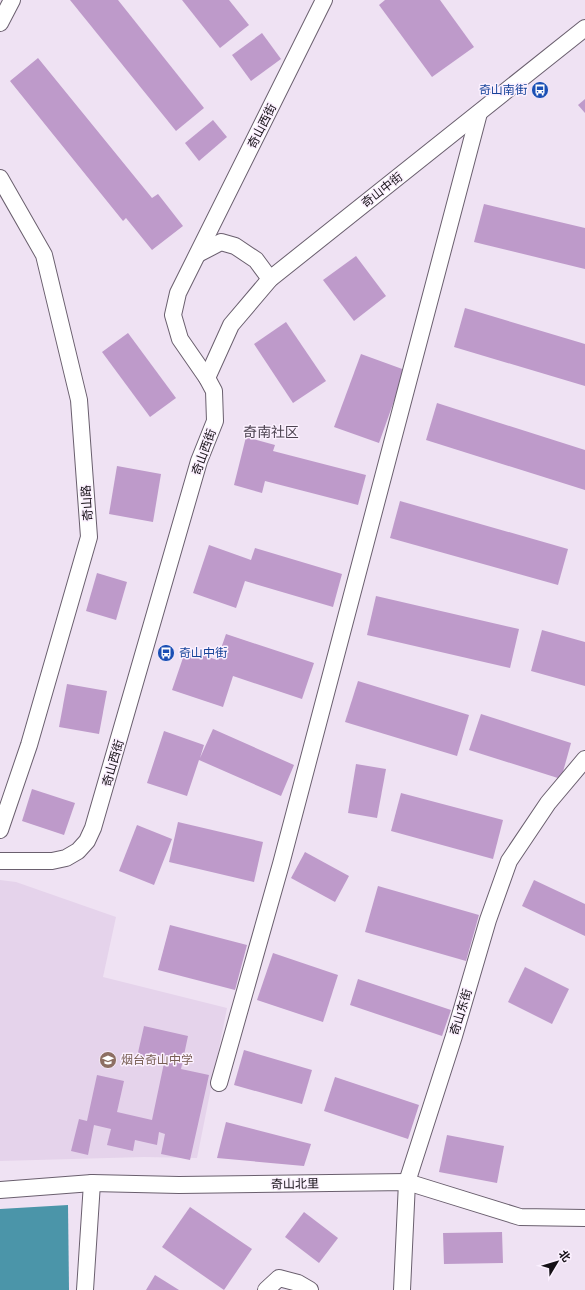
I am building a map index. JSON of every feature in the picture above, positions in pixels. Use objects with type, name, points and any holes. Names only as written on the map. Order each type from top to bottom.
[{"type":"street","points":[[0,23],[12,0]]},
{"type":"street","name":"奇山西街","points":[[0,861],[52,861],[66,858],[78,851],[87,841],[93,828],[199,461],[215,421],[214,391],[207,378],[180,339],[173,315],[178,292],[324,0]]},
{"type":"street","name":"奇山中街","points":[[207,378],[231,325],[270,279],[585,28]]},
{"type":"street","points":[[219,1083],[281,864],[480,113]]},
{"type":"street","name":"奇山路","points":[[0,178],[44,255],[46,263],[79,400],[89,537],[29,745],[0,830]]},
{"type":"street","points":[[198,254],[221,242],[235,246],[256,260],[270,279]]},
{"type":"street","name":"奇山东街","points":[[402,1290],[407,1182],[454,1036],[488,920],[509,861],[548,803],[585,760]]},
{"type":"street","name":"奇山北里","points":[[0,1190],[92,1183],[179,1185],[407,1182],[520,1217],[585,1218]]},
{"type":"street","points":[[85,1290],[92,1183]]},
{"type":"street","points":[[266,1290],[279,1278],[298,1283],[310,1290]]},
{"type":"shaded area","name":"烟台奇山中学","points":[[0,880],[16,882],[116,917],[103,977],[227,1008],[197,1158],[144,1157],[0,1161]]},
{"type":"water","points":[[68,1205],[69,1290],[0,1290],[0,1209]]},
{"type":"building","points":[[70,0],[118,0],[204,108],[176,131]]},
{"type":"building","points":[[182,0],[229,0],[249,25],[220,48]]},
{"type":"building","points":[[385,0],[440,0],[474,47],[432,77],[379,5]]},
{"type":"building","points":[[262,33],[281,59],[251,81],[232,55]]},
{"type":"building","points":[[38,58],[152,198],[158,194],[183,226],[152,250],[126,218],[123,221],[10,81]]},
{"type":"building","points":[[585,99],[585,113],[578,105]]},
{"type":"building","points":[[213,120],[227,137],[199,161],[185,143]]},
{"type":"building","points":[[484,204],[585,228],[585,269],[474,242]]},
{"type":"building","points":[[356,256],[386,296],[354,321],[323,280]]},
{"type":"building","points":[[465,308],[585,344],[585,386],[454,347]]},
{"type":"building","points":[[286,322],[326,381],[293,403],[254,344]]},
{"type":"building","points":[[128,333],[176,398],[150,417],[102,352]]},
{"type":"building","points":[[361,354],[405,370],[379,443],[334,427]]},
{"type":"building","points":[[437,403],[585,450],[585,490],[426,440]]},
{"type":"building","points":[[246,437],[275,445],[273,451],[366,475],[358,505],[265,481],[262,493],[234,485]]},
{"type":"building","points":[[117,466],[161,474],[153,522],[109,514]]},
{"type":"building","points":[[400,501],[568,549],[558,585],[390,538]]},
{"type":"building","points":[[209,545],[251,560],[255,548],[342,574],[333,607],[245,581],[236,608],[193,593]]},
{"type":"building","points":[[97,573],[127,582],[116,620],[86,611]]},
{"type":"building","points":[[376,596],[519,629],[510,668],[367,635]]},
{"type":"building","points":[[542,630],[585,642],[585,686],[531,671]]},
{"type":"building","points":[[226,634],[314,663],[302,699],[233,676],[223,707],[172,690],[186,649],[217,660]]},
{"type":"building","points":[[358,681],[469,715],[457,756],[345,722]]},
{"type":"building","points":[[67,684],[107,691],[99,734],[59,727]]},
{"type":"building","points":[[481,714],[571,743],[561,779],[469,750]]},
{"type":"building","points":[[213,729],[294,765],[281,796],[199,760],[187,796],[147,783],[164,731],[204,745],[200,758]]},
{"type":"building","points":[[356,764],[386,769],[377,818],[348,813]]},
{"type":"building","points":[[32,789],[75,803],[64,835],[22,821]]},
{"type":"building","points":[[401,793],[503,820],[493,859],[391,831]]},
{"type":"building","points":[[178,822],[263,842],[254,882],[169,862]]},
{"type":"building","points":[[137,825],[172,839],[154,885],[119,871]]},
{"type":"building","points":[[305,852],[349,876],[335,902],[291,878]]},
{"type":"building","points":[[534,880],[585,904],[585,936],[522,906]]},
{"type":"building","points":[[378,886],[479,915],[466,961],[365,932]]},
{"type":"building","points":[[170,925],[247,945],[235,990],[158,970]]},
{"type":"building","points":[[273,953],[338,975],[323,1022],[257,1000]]},
{"type":"building","points":[[525,967],[569,989],[552,1024],[508,1002]]},
{"type":"building","points":[[358,979],[451,1010],[442,1036],[350,1005]]},
{"type":"building","points":[[144,1026],[188,1036],[181,1069],[209,1075],[190,1160],[161,1154],[165,1134],[159,1132],[157,1145],[135,1140],[133,1151],[107,1145],[111,1129],[94,1125],[88,1155],[71,1151],[79,1119],[87,1121],[97,1075],[124,1081],[117,1112],[152,1120],[164,1063],[137,1057]]},
{"type":"building","points":[[244,1050],[312,1070],[302,1104],[234,1085]]},
{"type":"building","points":[[335,1077],[419,1105],[408,1139],[324,1111]]},
{"type":"building","points":[[226,1122],[311,1144],[304,1166],[217,1158]]},
{"type":"building","points":[[447,1135],[504,1146],[497,1183],[439,1172]]},
{"type":"building","points":[[190,1207],[252,1249],[224,1290],[162,1247]]},
{"type":"building","points":[[304,1212],[338,1238],[319,1263],[285,1237]]},
{"type":"building","points":[[502,1232],[503,1263],[444,1264],[443,1233]]},
{"type":"building","points":[[155,1275],[179,1290],[146,1290]]},
{"type":"place","name":"奇山南街","points":[[540,90]]},
{"type":"place","name":"奇山中街","points":[[166,653]]},
{"type":"place","name":"烟台奇山中学","points":[[108,1060]]},
{"type":"district","name":"奇南社区","points":[[271,432]]}]
